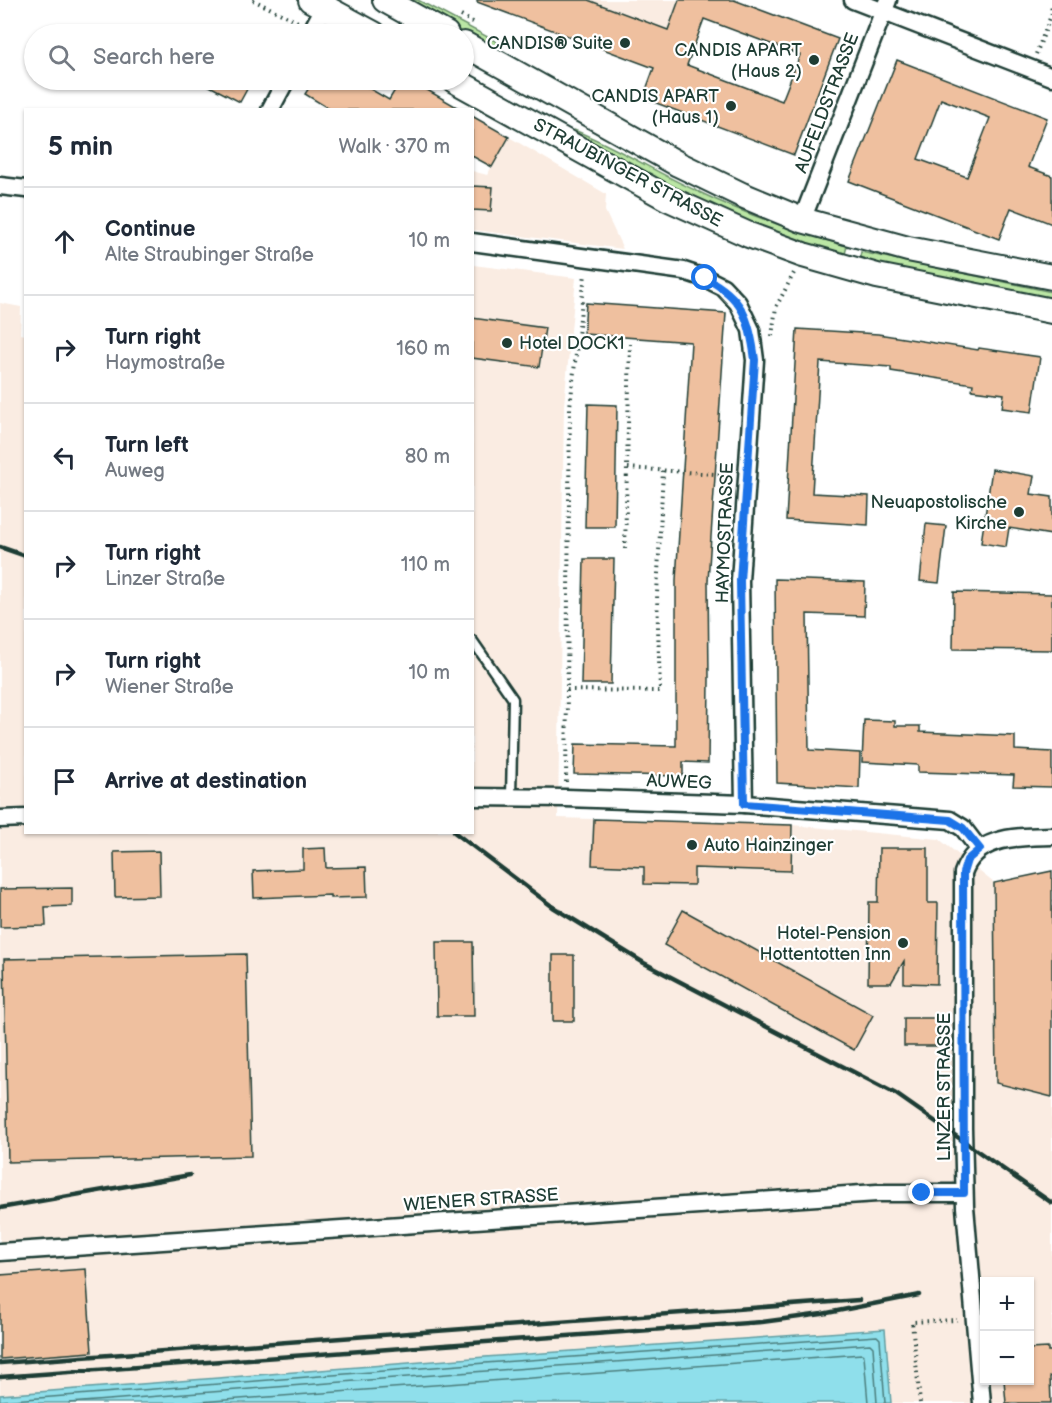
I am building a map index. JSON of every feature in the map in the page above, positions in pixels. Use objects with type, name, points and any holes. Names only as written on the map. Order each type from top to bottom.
[{"type":"main road","points":[[385,0],[428,24]]},
{"type":"main road","points":[[318,14],[346,24]]},
{"type":"main road","name":"STRAUBINGER STRASSE","points":[[474,50],[678,164],[742,195],[802,220],[908,249],[1052,277]]},
{"type":"main road","name":"STRAUBINGER STRASSE","points":[[472,90],[667,198],[717,222],[803,255],[877,276],[1052,311]]},
{"type":"street","points":[[853,0],[886,6],[1052,76]]},
{"type":"street","name":"AUFELDSTRASSE","points":[[802,220],[886,6]]},
{"type":"street","points":[[271,108],[281,90]]},
{"type":"street","points":[[0,186],[24,189]]},
{"type":"street","points":[[474,242],[586,258]]},
{"type":"street","name":"HAYMOSTRASSE","points":[[586,258],[684,271],[723,287],[738,303],[752,330],[755,360],[740,581],[744,804]]},
{"type":"street","name":"AUWEG","points":[[474,797],[744,804],[950,820],[963,828],[980,849]]},
{"type":"street","points":[[0,819],[24,819]]},
{"type":"street","points":[[980,849],[995,842],[1016,838],[1052,836]]},
{"type":"street","name":"LINZER STRASSE","points":[[980,849],[967,860],[963,873],[964,1193],[982,1403]]},
{"type":"street","name":"WIENER STRASSE","points":[[0,1252],[877,1193],[964,1193]]},
{"type":"lane","points":[[474,643],[513,699],[511,797]]},
{"type":"path","points":[[255,0],[290,19],[318,14]]},
{"type":"path","points":[[1030,68],[1052,13],[1052,4]]},
{"type":"path","points":[[755,360],[770,346],[776,307],[803,255]]},
{"type":"path","points":[[566,798],[570,407],[586,258]]},
{"type":"path","points":[[625,549],[630,344]]},
{"type":"path","points":[[628,468],[730,475],[729,486]]},
{"type":"path","points":[[567,690],[660,691],[657,594],[663,470]]},
{"type":"path","points":[[920,1403],[912,1322],[975,1320]]},
{"type":"shaded area","points":[[588,0],[679,0],[668,30]]},
{"type":"shaded area","points":[[509,137],[606,194],[605,211],[623,249],[474,230],[474,172],[487,175]]},
{"type":"shaded area","points":[[474,265],[576,278],[564,405],[558,818],[792,825],[939,839],[994,883],[1052,871],[1052,1403],[891,1403],[884,1329],[0,1395],[0,303],[21,307],[20,334],[24,335],[24,834],[474,834]]},
{"type":"green space","points":[[412,0],[418,0],[463,24],[447,24],[410,3]]},
{"type":"green space","points":[[474,30],[499,43],[494,51],[474,40]]},
{"type":"green space","points":[[574,130],[681,184],[752,215],[847,246],[844,258],[717,212],[571,135]]},
{"type":"green space","points":[[861,252],[1052,292],[1052,302],[859,261]]},
{"type":"water","points":[[885,1329],[891,1403],[0,1403],[0,1395],[485,1357]]},
{"type":"building","points":[[477,0],[588,0],[668,30],[679,0],[734,0],[838,39],[794,155],[643,98],[654,68],[477,2]],"holes":[[[704,19],[800,55],[782,101],[687,65]]]},
{"type":"building","points":[[897,60],[1047,118],[1028,167],[1052,176],[1052,224],[1011,208],[999,239],[849,181]],"holes":[[[941,99],[990,118],[967,177],[918,159]]]},
{"type":"building","points":[[217,90],[247,90],[240,102]]},
{"type":"building","points":[[308,90],[372,90],[389,100],[395,90],[427,90],[459,108],[328,108],[305,94]]},
{"type":"building","points":[[474,117],[509,137],[492,167],[474,157]]},
{"type":"building","points":[[474,186],[493,187],[491,211],[474,210]]},
{"type":"building","points":[[586,303],[726,313],[708,581],[708,763],[683,762],[683,776],[574,774],[575,744],[676,746],[676,580],[691,342],[584,334]]},
{"type":"building","name":"Hotel DOCK1","points":[[474,318],[545,328],[539,367],[474,358]]},
{"type":"building","points":[[797,329],[878,334],[1040,357],[1032,412],[1002,408],[1004,394],[972,390],[973,384],[891,371],[891,367],[820,362],[812,493],[869,496],[868,525],[786,520]]},
{"type":"building","points":[[588,404],[617,405],[615,527],[585,527]]},
{"type":"building","name":"Neuapostolische Kirche","points":[[992,469],[1034,476],[1031,494],[1052,497],[1052,535],[1009,528],[1006,547],[981,543]]},
{"type":"building","points":[[926,524],[946,526],[939,583],[920,581]]},
{"type":"building","points":[[584,559],[614,559],[611,684],[581,684]]},
{"type":"building","points":[[775,579],[865,582],[864,616],[807,614],[809,750],[860,753],[859,788],[777,783]]},
{"type":"building","points":[[954,592],[1052,594],[1052,650],[953,649]]},
{"type":"building","points":[[864,720],[895,721],[895,726],[920,726],[920,732],[1015,736],[1015,750],[1052,752],[1052,787],[1013,786],[1014,775],[918,772],[918,765],[862,762]]},
{"type":"building","name":"Auto Hainzinger","points":[[594,819],[792,825],[791,871],[694,868],[694,885],[644,884],[644,867],[592,865]]},
{"type":"building","points":[[325,848],[326,868],[366,867],[367,897],[330,898],[330,895],[254,898],[253,871],[303,869],[303,849]]},
{"type":"building","name":"Hotel-Pension Hottentotten Inn","points":[[879,848],[928,848],[928,903],[938,903],[937,984],[904,983],[904,961],[891,983],[868,983],[869,902],[878,902]]},
{"type":"building","points":[[159,851],[160,896],[115,897],[114,852]]},
{"type":"building","points":[[1052,871],[1052,1097],[996,1083],[994,883]]},
{"type":"building","points":[[72,888],[72,906],[45,907],[46,926],[0,927],[0,889]]},
{"type":"building","points":[[683,910],[873,1015],[854,1050],[664,945]]},
{"type":"building","points":[[436,942],[473,942],[474,1016],[437,1016]]},
{"type":"building","points":[[246,954],[251,1156],[8,1162],[4,959]]},
{"type":"building","points":[[553,955],[574,955],[574,1021],[553,1021]]},
{"type":"building","points":[[904,1018],[937,1018],[937,1046],[904,1046]]},
{"type":"building","points":[[86,1269],[92,1352],[0,1359],[0,1275]]},
{"type":"building","points":[[1048,1348],[1048,1351],[1052,1351],[1051,1403],[1006,1403],[1004,1385],[1034,1385],[1034,1349]]},
{"type":"railway","points":[[0,547],[24,555]]},
{"type":"railway","points":[[457,834],[553,907],[644,963],[896,1094],[1052,1203]]},
{"type":"railway","points":[[0,1208],[190,1175]]},
{"type":"railway","points":[[0,1377],[762,1322],[822,1314],[919,1295]]},
{"type":"railway","points":[[0,1363],[859,1300]]},
{"type":"place","name":"CANDIS® Suite","points":[[625,43]]},
{"type":"place","name":"CANDIS APART (Haus 2)","points":[[814,60]]},
{"type":"place","name":"CANDIS APART (Haus 1)","points":[[731,106]]},
{"type":"place","name":"Hotel DOCK1","points":[[507,343]]},
{"type":"place","name":"Neuapostolische Kirche","points":[[1019,512]]},
{"type":"place","name":"Auto Hainzinger","points":[[692,845]]},
{"type":"place","name":"Hotel-Pension Hottentotten Inn","points":[[903,943]]},
{"type":"route","points":[[705,278],[723,287],[738,303],[752,330],[755,360],[740,581],[744,804],[950,820],[963,828],[980,849],[967,860],[963,873],[964,1193],[922,1193]]}]
